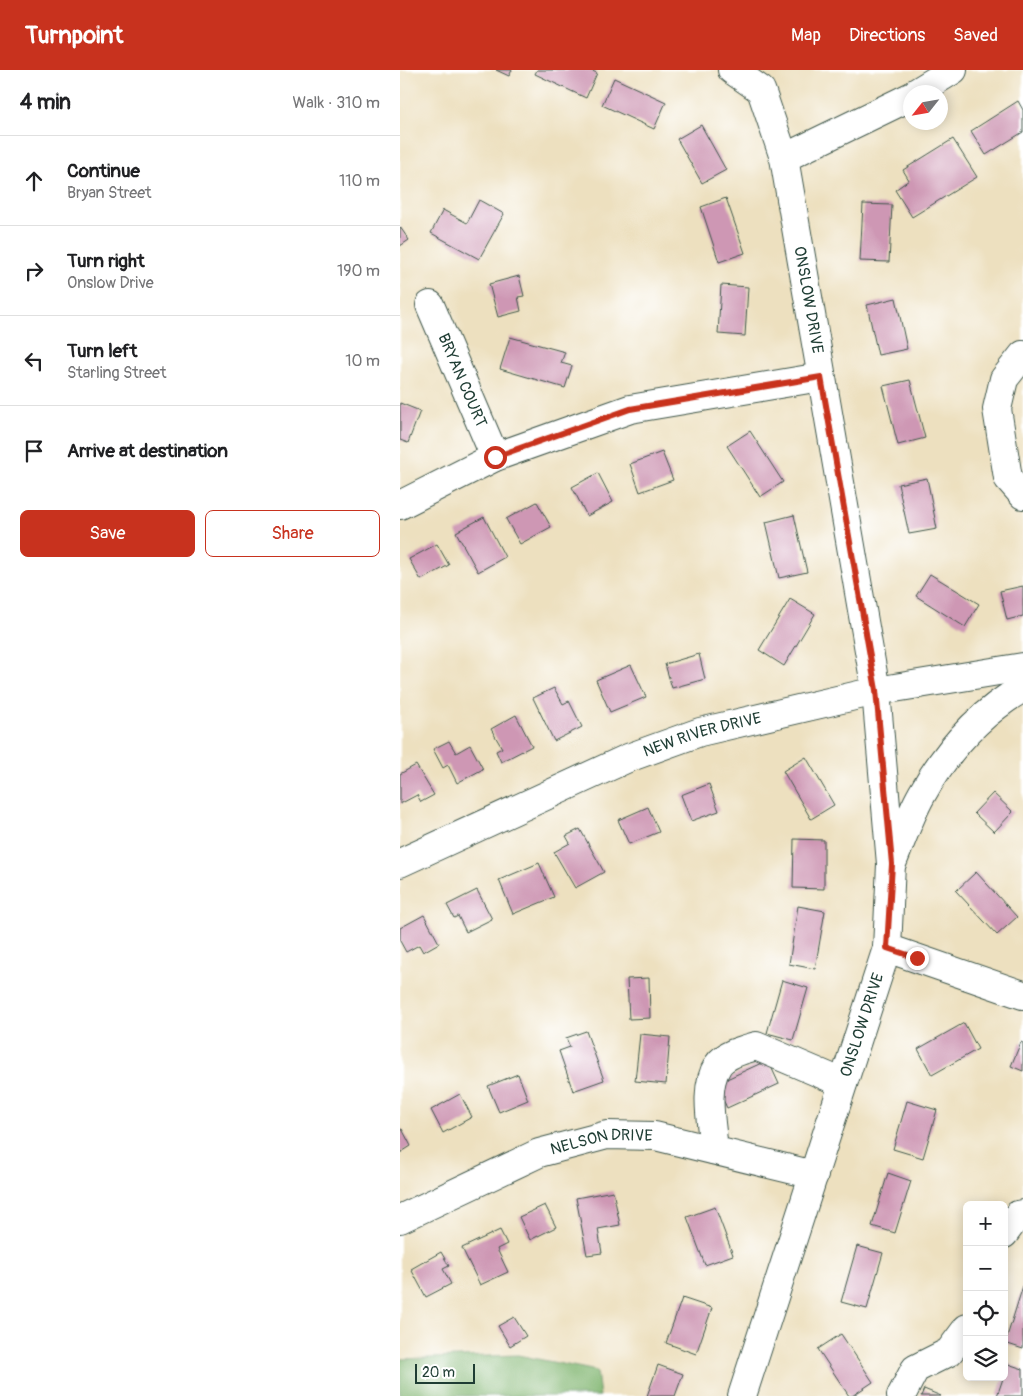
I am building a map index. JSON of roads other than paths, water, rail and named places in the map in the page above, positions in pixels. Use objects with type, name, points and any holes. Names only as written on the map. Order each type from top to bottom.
[{"type":"street","name":"ONSLOW DRIVE","points":[[732,70],[761,90],[784,158],[876,690],[892,864],[887,948],[742,1396]]},
{"type":"street","points":[[928,85],[953,70]]},
{"type":"street","points":[[784,158],[903,100]]},
{"type":"street","name":"BRYAN COURT","points":[[430,305],[495,457]]},
{"type":"street","points":[[1023,355],[1004,379],[997,409],[1008,478],[1023,495]]},
{"type":"street","points":[[400,505],[495,457],[630,409],[821,377]]},
{"type":"street","name":"NEW RIVER DRIVE","points":[[400,863],[628,758],[700,732],[876,690],[1023,667]]},
{"type":"street","points":[[892,864],[921,795],[954,744],[1004,699],[1023,688]]},
{"type":"street","points":[[887,948],[1023,995]]},
{"type":"street","points":[[714,1150],[710,1087],[718,1064],[737,1052],[756,1046],[844,1083]]},
{"type":"street","name":"NELSON DRIVE","points":[[400,1220],[539,1153],[606,1135],[656,1136],[814,1175]]},
{"type":"street","points":[[1008,1229],[1018,1216],[1023,1214]]},
{"type":"street","points":[[901,1396],[916,1369],[948,1352],[963,1333]]}]
